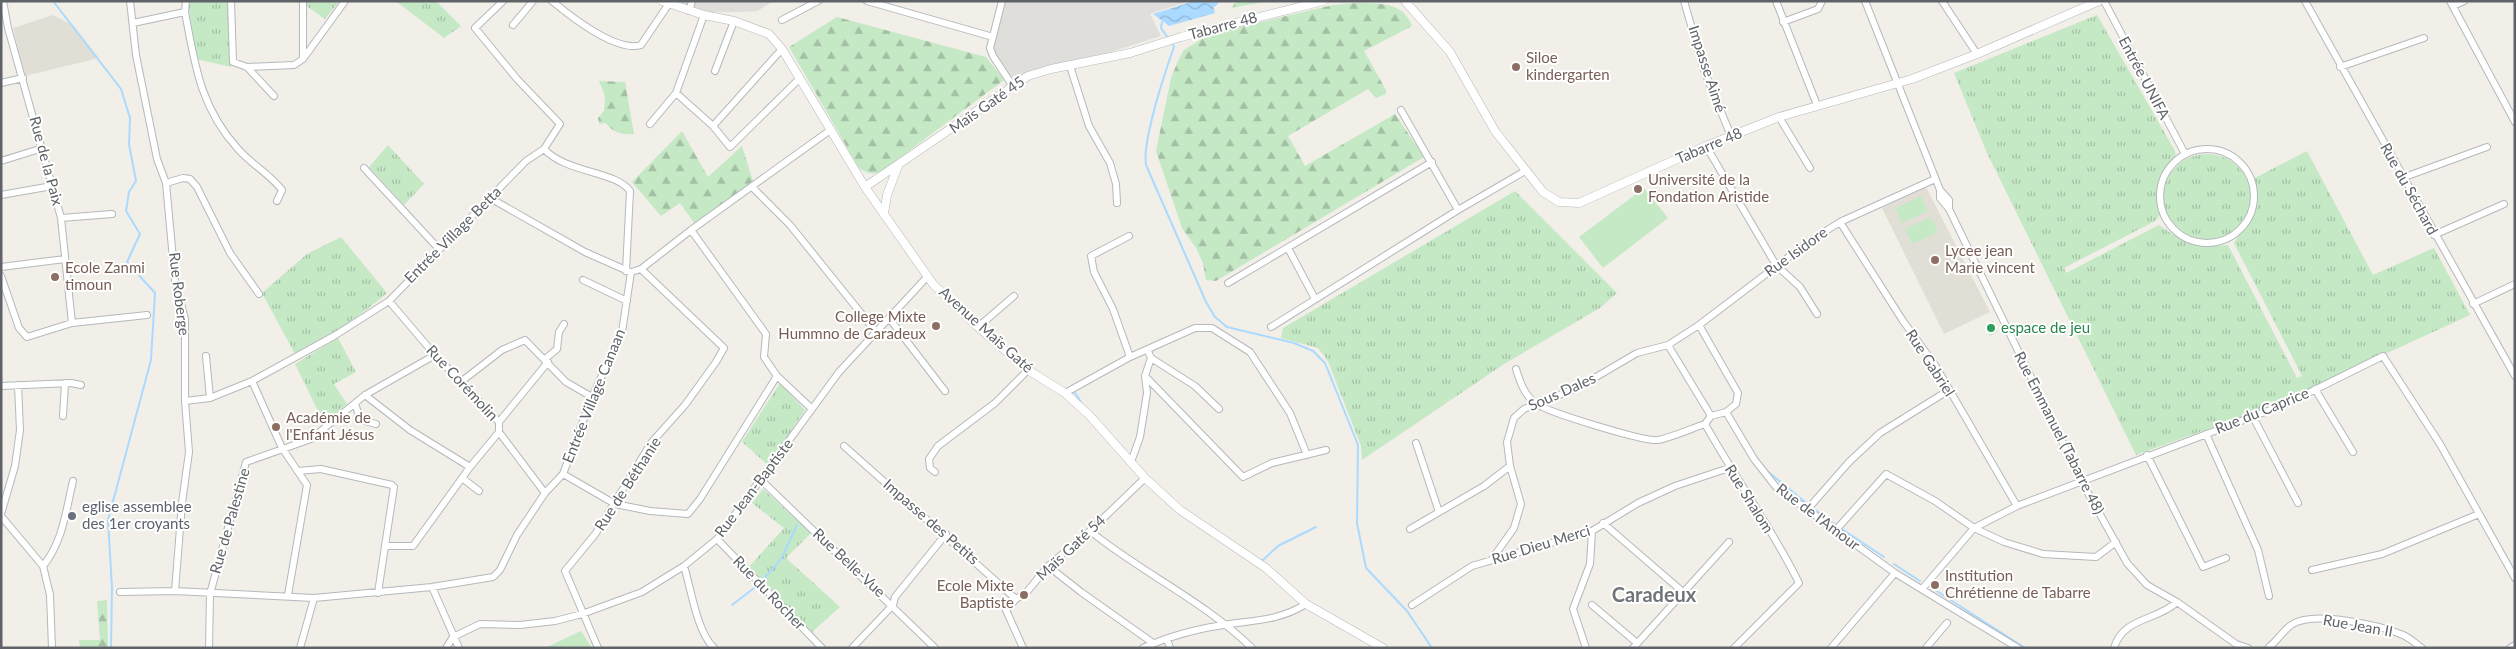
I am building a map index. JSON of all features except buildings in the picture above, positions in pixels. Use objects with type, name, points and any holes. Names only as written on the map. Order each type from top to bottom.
[{"type":"street","name":"Rue de la Paix","points":[[3,1],[4,17],[43,148],[61,218],[72,324]]},
{"type":"street","name":"Rue Roberge","points":[[130,1],[136,55],[157,159],[166,183],[175,281],[185,319],[189,452],[182,503],[175,591]]},
{"type":"street","points":[[186,1],[186,12],[197,78],[204,99],[226,135],[251,163],[276,181],[282,190],[277,201]]},
{"type":"street","points":[[231,1],[233,62],[247,67],[294,65],[303,59],[345,1]]},
{"type":"street","points":[[303,1],[303,59]]},
{"type":"street","name":"Entrée Village Betta","points":[[186,401],[210,398],[252,381],[334,336],[389,301],[438,248],[526,161],[544,149],[560,124],[517,78],[475,28],[503,1]]},
{"type":"street","points":[[513,25],[534,1]]},
{"type":"street","points":[[552,1],[595,33],[634,46],[641,45],[665,3]]},
{"type":"street","points":[[689,11],[692,1]]},
{"type":"street","points":[[782,20],[818,1]]},
{"type":"street","points":[[867,1],[993,37]]},
{"type":"street","points":[[1002,1],[990,48],[993,56],[1012,85]]},
{"type":"street","name":"Tabarre 48","points":[[1181,37],[1323,1]]},
{"type":"street","name":"Tabarre 48","points":[[1405,1],[1450,52],[1495,131],[1542,192],[1559,202],[1579,203],[1706,146],[1779,117],[1897,84],[1977,54],[2099,1]]},
{"type":"street","name":"Impasse Aimé","points":[[1684,1],[1704,70],[1731,136]]},
{"type":"street","points":[[1776,1],[1817,105]]},
{"type":"street","points":[[1783,22],[1818,9],[1822,1]]},
{"type":"street","name":"Rue Emmanuel (Tabarre 48)","points":[[1865,1],[1940,190],[1940,198],[1949,209],[2082,482],[2127,563],[2147,585],[2177,602],[2228,639],[2248,648]]},
{"type":"street","points":[[1942,1],[1977,54]]},
{"type":"street","name":"Entrée UNIFA","points":[[2104,1],[2185,154]]},
{"type":"street","name":"Rue du Séchard","points":[[2305,1],[2402,178],[2515,376]]},
{"type":"street","points":[[2464,1],[2451,3],[2515,122]]},
{"type":"street","name":"Avenue Maïs Gaté","points":[[665,3],[704,15],[734,21],[769,34],[782,49],[865,187],[927,276],[978,327],[1028,370],[1065,393],[1090,416],[1145,478],[1180,510],[1266,568],[1306,604],[1382,648]]},
{"type":"street","points":[[133,23],[186,12]]},
{"type":"street","points":[[650,124],[676,93],[691,58],[704,15]]},
{"type":"street","points":[[715,72],[734,21]]},
{"type":"street","name":"Maïs Gaté 45","points":[[865,187],[898,166],[1012,85],[1028,76],[1130,53],[1181,37]]},
{"type":"street","points":[[2340,66],[2424,38]]},
{"type":"street","points":[[713,126],[782,49]]},
{"type":"street","points":[[1070,66],[1089,126],[1110,163],[1116,184],[1118,203]]},
{"type":"street","points":[[247,67],[274,96]]},
{"type":"street","points":[[1,83],[23,78]]},
{"type":"street","points":[[676,93],[713,126],[727,146],[733,147],[799,79]]},
{"type":"street","points":[[1400,110],[1432,162],[1458,210]]},
{"type":"street","points":[[1779,117],[1810,168]]},
{"type":"street","points":[[490,198],[585,252],[629,271],[641,269],[691,230],[830,131]]},
{"type":"street","points":[[1706,146],[1776,266],[1800,287],[1817,314]]},
{"type":"street","points":[[2402,178],[2486,147]]},
{"type":"street","points":[[1,160],[43,148]]},
{"type":"street","points":[[544,149],[549,155],[580,170],[625,183],[630,191],[629,271]]},
{"type":"street","points":[[2199,149],[2222,151],[2241,162],[2250,175],[2254,189],[2254,204],[2249,219],[2240,231],[2228,239],[2214,243],[2199,243],[2180,234],[2165,219],[2160,204],[2162,182],[2172,163],[2185,154],[2199,149]]},
{"type":"street","points":[[1228,283],[1432,162]]},
{"type":"street","points":[[884,214],[887,195],[898,166]]},
{"type":"street","points":[[364,168],[438,248]]},
{"type":"street","points":[[1271,328],[1458,210],[1525,171]]},
{"type":"street","points":[[166,183],[183,178],[190,179],[197,187],[230,254],[259,294]]},
{"type":"street","name":"Rue Isidore","points":[[1668,345],[1699,325],[1776,266],[1840,222],[1935,179]]},
{"type":"street","points":[[1,195],[52,186]]},
{"type":"street","points":[[752,187],[790,225],[876,332]]},
{"type":"street","points":[[2434,235],[2504,204]]},
{"type":"street","points":[[61,218],[112,214]]},
{"type":"street","name":"Rue Gabriel","points":[[1840,222],[1903,321],[1935,365],[2018,506]]},
{"type":"street","points":[[691,230],[766,334],[764,357],[777,376],[812,409]]},
{"type":"street","points":[[1129,236],[1091,256],[1094,272],[1113,309],[1130,357]]},
{"type":"street","points":[[1288,248],[1315,299]]},
{"type":"street","points":[[1,267],[65,259]]},
{"type":"street","name":"Rue de Béthanie","points":[[598,648],[565,571],[596,533],[651,443],[685,405],[724,348],[641,269]]},
{"type":"street","name":"Entrée Village Canaan","points":[[120,592],[175,591],[210,594],[288,595],[314,598],[432,587],[493,577],[500,570],[517,535],[544,493],[563,474],[592,397],[622,332],[629,271]]},
{"type":"street","points":[[1,276],[19,328],[27,336],[72,324],[147,315]]},
{"type":"street","name":"Rue Jean-Baptiste","points":[[453,637],[480,624],[520,625],[555,621],[582,614],[642,592],[684,566],[717,539],[839,372],[927,276]]},
{"type":"street","points":[[583,280],[627,301]]},
{"type":"street","points":[[2473,304],[2515,284]]},
{"type":"street","points":[[978,327],[1014,296]]},
{"type":"street","name":"Rue Corémolin","points":[[389,301],[435,355],[462,381],[499,422],[499,432],[544,493]]},
{"type":"street","points":[[889,318],[945,391]]},
{"type":"street","points":[[499,422],[557,349],[559,332],[564,324]]},
{"type":"street","points":[[1516,369],[1521,385],[1536,404],[1555,413],[1640,439],[1657,440],[1705,424],[1711,416],[1726,412],[1736,404],[1738,392],[1699,325]]},
{"type":"street","points":[[1065,393],[1130,357],[1195,328],[1212,328],[1225,334],[1250,352],[1290,413],[1307,455]]},
{"type":"street","points":[[462,381],[502,350],[525,340],[566,382],[592,397]]},
{"type":"street","points":[[1668,345],[1711,416]]},
{"type":"street","name":"Sous Dales","points":[[1492,559],[1514,528],[1520,504],[1510,466],[1507,442],[1514,418],[1524,408],[1579,387],[1637,353],[1668,345]]},
{"type":"street","points":[[1148,350],[1151,358],[1195,386],[1220,409]]},
{"type":"street","name":"Rue de Palestine","points":[[208,648],[210,594],[246,462],[311,439],[365,395],[435,355]]},
{"type":"street","points":[[206,356],[210,398]]},
{"type":"street","name":"Rue du Caprice","points":[[1922,589],[1974,528],[2018,506],[2147,455],[2253,417],[2383,356],[2440,444],[2515,578]]},
{"type":"street","points":[[1131,462],[1140,437],[1147,393],[1145,376],[1151,358]]},
{"type":"street","points":[[935,472],[930,468],[929,459],[938,446],[994,403],[1028,370]]},
{"type":"street","points":[[563,474],[615,504],[650,511],[688,514],[700,499],[777,376]]},
{"type":"street","points":[[1145,376],[1243,477],[1272,463],[1326,450]]},
{"type":"street","points":[[252,381],[282,448],[306,485],[288,595]]},
{"type":"street","points":[[1,386],[65,383],[80,385]]},
{"type":"street","points":[[63,416],[65,383]]},
{"type":"street","points":[[18,386],[20,430],[15,466],[1,515],[43,566],[50,594],[52,648]]},
{"type":"street","points":[[2315,389],[2352,452]]},
{"type":"street","points":[[1807,510],[1849,462],[1880,433],[1948,390]]},
{"type":"street","points":[[365,395],[410,430],[470,467]]},
{"type":"street","points":[[355,404],[361,420],[376,424]]},
{"type":"street","name":"Rue de l'Amour","points":[[1726,412],[1754,459],[1776,487],[1895,573],[2018,648]]},
{"type":"street","points":[[2253,417],[2298,503]]},
{"type":"street","name":"Rue Shalom","points":[[1705,424],[1729,468],[1788,561],[1799,583],[1734,648]]},
{"type":"street","points":[[385,546],[413,546],[470,467],[499,432]]},
{"type":"street","points":[[2206,434],[2258,550],[2269,596]]},
{"type":"street","points":[[1416,443],[1439,512]]},
{"type":"street","name":"Impasse des Petits","points":[[844,446],[946,534],[1016,598]]},
{"type":"street","points":[[2147,455],[2203,567],[2226,558]]},
{"type":"street","points":[[1410,529],[1484,486],[1510,466]]},
{"type":"street","name":"Rue Dieu Merci","points":[[1412,605],[1472,566],[1592,531],[1638,503],[1675,486],[1729,468]]},
{"type":"street","points":[[298,472],[321,469],[392,484],[394,487],[378,593]]},
{"type":"street","points":[[1835,531],[1886,474],[1935,501],[1974,528],[2004,542],[2042,554],[2096,557],[2116,542]]},
{"type":"street","points":[[462,478],[480,491]]},
{"type":"street","name":"Maïs Gaté 54","points":[[1016,598],[1026,594],[1048,566],[1090,531],[1145,478]]},
{"type":"street","name":"Rue Belle-Vue","points":[[761,480],[893,605],[935,648]]},
{"type":"street","points":[[43,566],[53,554],[61,532],[73,481]]},
{"type":"street","points":[[2312,570],[2382,554],[2479,514]]},
{"type":"street","points":[[1603,523],[1683,592]]},
{"type":"street","points":[[1090,531],[1115,551],[1228,624],[1252,648]]},
{"type":"street","points":[[1586,648],[1573,609],[1590,564],[1592,531]]},
{"type":"street","points":[[852,648],[893,605],[895,597],[946,534]]},
{"type":"street","name":"Rue du Rocher","points":[[717,539],[822,648]]},
{"type":"street","points":[[1592,605],[1635,645],[1729,542]]},
{"type":"street","points":[[684,566],[700,622],[708,642],[714,648]]},
{"type":"street","points":[[1048,566],[1153,643]]},
{"type":"street","points":[[1831,648],[1895,573]]},
{"type":"street","points":[[432,587],[459,648]]},
{"type":"street","points":[[300,648],[314,598]]},
{"type":"street","points":[[1016,598],[1006,610],[1023,648]]},
{"type":"street","points":[[2114,648],[2126,627],[2167,611],[2177,602]]},
{"type":"street","points":[[1143,648],[1166,639],[1228,624],[1254,623],[1289,614],[1306,604]]},
{"type":"street","name":"Rue Jean II","points":[[2268,648],[2291,625],[2307,619],[2333,619],[2382,629],[2404,635],[2422,648]]},
{"type":"street","points":[[1926,648],[1947,623]]},
{"type":"street","points":[[446,648],[453,637]]},
{"type":"street","points":[[1166,639],[1170,648]]},
{"type":"street","points":[[701,648],[708,642]]},
{"type":"street","points":[[2510,648],[2515,645]]},
{"type":"shaded area","points":[[674,1],[774,1],[757,11],[695,12]]},
{"type":"shaded area","points":[[1005,1],[1189,1],[1150,14],[1161,36],[1107,53],[1010,77],[993,52]]},
{"type":"shaded area","points":[[53,15],[74,26],[99,58],[25,76],[13,28]]},
{"type":"shaded area","name":"Lycee jean Marie vincent","points":[[1926,187],[1990,312],[1944,334],[1882,208]]},
{"type":"green space","points":[[188,1],[228,1],[231,67],[196,59]]},
{"type":"green space","points":[[306,1],[339,1],[325,19],[305,5]]},
{"type":"green space","points":[[436,1],[461,26],[444,38],[397,2]]},
{"type":"green space","points":[[1236,1],[1268,1],[1231,8]]},
{"type":"green space","points":[[1382,4],[1396,8],[1403,12],[1412,26],[1364,51],[1386,90],[1386,94],[1376,98],[1368,89],[1288,136],[1305,166],[1395,114],[1424,157],[1216,281],[1206,280],[1203,263],[1196,248],[1182,228],[1156,151],[1171,78],[1184,50],[1210,34],[1333,5]]},
{"type":"green space","points":[[2097,15],[2175,151],[2176,157],[2162,173],[2158,190],[2160,215],[2155,221],[2064,268],[2066,273],[2159,225],[2191,244],[2207,246],[2228,245],[2297,378],[2302,376],[2234,243],[2251,212],[2255,198],[2255,178],[2307,151],[2373,275],[2434,248],[2470,315],[2277,404],[2136,455],[1987,153],[1954,73]]},
{"type":"green space","points":[[837,17],[986,57],[1004,80],[882,171],[867,173],[859,168],[789,47]]},
{"type":"green space","points":[[599,81],[625,82],[634,134],[618,133],[606,123],[599,124],[598,118],[604,111],[605,96]]},
{"type":"green space","points":[[682,131],[708,177],[742,146],[753,181],[695,224],[680,203],[661,216],[632,182]]},
{"type":"green space","points":[[388,145],[424,184],[404,205],[369,167]]},
{"type":"green space","points":[[2207,154],[2224,158],[2238,167],[2247,181],[2251,198],[2247,215],[2238,229],[2224,238],[2207,242],[2190,238],[2176,229],[2167,215],[2163,198],[2167,181],[2176,167],[2190,158]]},
{"type":"green space","points":[[1644,188],[1668,218],[1603,268],[1579,237]]},
{"type":"green space","points":[[1515,191],[1617,293],[1600,308],[1504,364],[1362,460],[1361,446],[1328,361],[1318,348],[1281,338],[1283,328]]},
{"type":"green space","points":[[1921,196],[1928,211],[1902,223],[1895,208]]},
{"type":"green space","points":[[1931,217],[1938,232],[1912,244],[1905,229]]},
{"type":"green space","points":[[341,237],[387,293],[343,326],[295,354],[262,293],[307,254]]},
{"type":"green space","name":"espace de jeu","points":[[1993,321],[1997,332],[1990,336],[1985,325]]},
{"type":"green space","points":[[338,338],[356,372],[334,384],[347,404],[324,423],[295,364]]},
{"type":"green space","points":[[780,383],[805,410],[768,465],[742,442]]},
{"type":"green space","points":[[763,489],[811,533],[786,558],[840,607],[812,632],[748,568],[784,528],[752,503]]},
{"type":"green space","points":[[107,600],[108,648],[80,648],[79,640],[100,640],[97,601]]},
{"type":"green space","points":[[581,631],[592,648],[545,648]]},
{"type":"water","points":[[1194,1],[1212,1],[1215,13],[1169,26],[1153,14]]},
{"type":"waterway","points":[[53,1],[121,89],[130,118],[129,144],[136,181],[129,192],[126,211],[140,234],[127,262],[155,293],[151,360],[108,520],[112,588],[111,648]]},
{"type":"waterway","points":[[1162,22],[1161,28],[1168,38]]},
{"type":"waterway","points":[[1171,42],[1174,47],[1160,89],[1147,140],[1146,165],[1206,302],[1215,317],[1227,327],[1294,343],[1313,351],[1325,363],[1358,445],[1357,523],[1366,568],[1407,611],[1432,648]]},
{"type":"waterway","points":[[1073,390],[1081,402]]},
{"type":"waterway","points":[[1766,470],[1805,502]]},
{"type":"waterway","points":[[1814,509],[1836,525]]},
{"type":"waterway","points":[[761,582],[781,559],[797,525]]},
{"type":"waterway","points":[[1259,560],[1263,560],[1278,546],[1316,527]]},
{"type":"waterway","points":[[1842,529],[1884,557]]},
{"type":"waterway","points":[[1894,564],[1920,581]]},
{"type":"waterway","points":[[732,605],[758,585]]},
{"type":"waterway","points":[[1932,588],[2025,648]]},
{"type":"place","name":"Siloe kindergarten","points":[[1516,67]]},
{"type":"place","name":"Université de la Fondation Aristide","points":[[1638,189]]},
{"type":"place","name":"Lycee jean Marie vincent","points":[[1935,260]]},
{"type":"place","name":"Ecole Zanmi timoun","points":[[55,277]]},
{"type":"place","name":"College Mixte Hummno de Caradeux","points":[[936,326]]},
{"type":"place","name":"espace de jeu","points":[[1991,328]]},
{"type":"place","name":"Académie de l'Enfant Jésus","points":[[276,427]]},
{"type":"place","name":"eglise assemblee des 1er croyants","points":[[72,516]]},
{"type":"place","name":"Institution Chrétienne de Tabarre","points":[[1935,585]]},
{"type":"place","name":"Ecole Mixte Baptiste","points":[[1024,595]]},
{"type":"district","name":"Caradeux","points":[[1654,595]]}]
